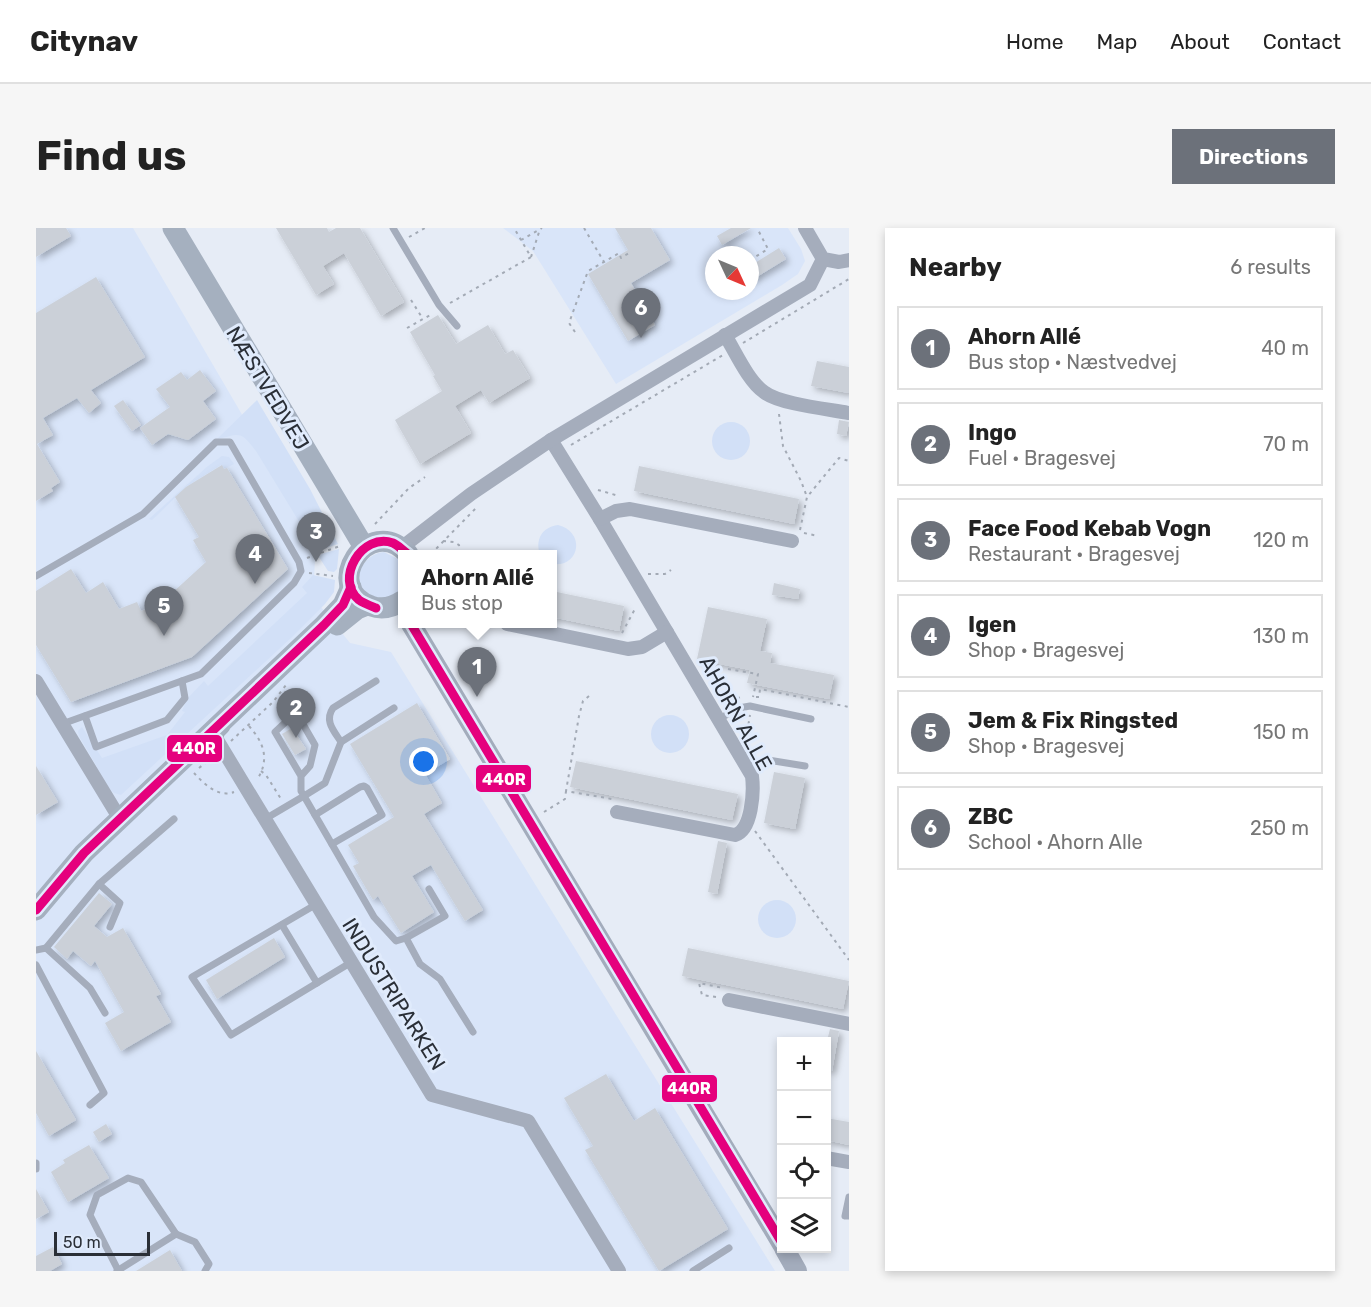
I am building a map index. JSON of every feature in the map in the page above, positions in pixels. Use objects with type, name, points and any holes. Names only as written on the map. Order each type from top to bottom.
[{"type":"main road","name":"NÆSTVEDVEJ","points":[[173,228],[364,547]]},
{"type":"main road","points":[[210,741],[261,686],[343,605],[350,567],[364,547],[380,542],[391,543],[404,550]]},
{"type":"main road","points":[[346,582],[359,599],[367,605],[381,608],[398,605]]},
{"type":"main road","points":[[36,910],[84,853],[120,819],[210,741],[251,709],[324,635],[357,609],[367,605]]},
{"type":"main road","points":[[413,628],[777,1236]]},
{"type":"main road","points":[[787,1253],[797,1271]]},
{"type":"street","points":[[805,228],[823,259],[839,262],[849,260]]},
{"type":"street","points":[[410,550],[471,494],[556,437],[810,285],[823,259]]},
{"type":"street","points":[[730,332],[733,348],[754,382],[764,393],[777,399],[849,413]]},
{"type":"street","name":"AHORN ALLE","points":[[556,437],[600,519],[752,776],[753,788],[747,825]]},
{"type":"street","points":[[600,519],[616,511],[630,509],[792,541]]},
{"type":"street","points":[[526,628],[628,649],[642,647],[667,632]]},
{"type":"street","points":[[36,681],[120,819]]},
{"type":"street","name":"INDUSTRIPARKEN","points":[[210,741],[265,819],[350,963],[432,1095],[528,1121],[619,1271]]},
{"type":"street","points":[[619,806],[735,835],[741,833],[747,825]]},
{"type":"street","points":[[729,1000],[849,1024]]},
{"type":"street","points":[[831,1159],[849,1162]]},
{"type":"lane","points":[[393,228],[442,308],[457,326]]},
{"type":"lane","points":[[36,576],[143,514],[216,442],[230,442],[299,562],[301,571],[294,583],[201,674],[62,724]]},
{"type":"lane","points":[[85,716],[96,747],[167,720],[185,698],[182,681]]},
{"type":"lane","points":[[341,742],[329,721],[333,708],[376,681]]},
{"type":"lane","points":[[718,719],[739,708],[750,706],[811,718]]},
{"type":"lane","points":[[265,819],[325,783],[341,742],[394,708]]},
{"type":"lane","points":[[301,776],[310,766],[315,745],[300,719],[295,717],[290,718],[275,732],[301,776],[301,791],[374,917],[396,941],[406,938],[445,916],[429,889]]},
{"type":"lane","points":[[748,770],[768,760],[805,766]]},
{"type":"lane","points":[[315,815],[360,787],[367,788],[382,815],[332,844]]},
{"type":"lane","points":[[36,950],[46,948],[99,884],[174,819]]},
{"type":"lane","points":[[99,884],[120,903],[110,927]]},
{"type":"lane","points":[[315,905],[192,977],[231,1035],[350,963]]},
{"type":"lane","points":[[282,925],[317,983]]},
{"type":"lane","points":[[406,938],[420,964],[440,979],[473,1032]]},
{"type":"lane","points":[[46,948],[90,988],[105,1013]]},
{"type":"lane","points":[[36,965],[104,1093],[90,1105]]},
{"type":"lane","points":[[36,1162],[36,1169]]},
{"type":"lane","points":[[176,1234],[117,1271],[90,1215],[97,1195],[128,1178],[141,1182],[176,1234],[195,1242],[209,1264],[205,1271]]},
{"type":"lane","points":[[849,1197],[845,1216],[849,1216]]},
{"type":"lane","points":[[693,1271],[729,1248]]},
{"type":"path","points":[[401,242],[425,228]]},
{"type":"path","points":[[514,228],[531,257]]},
{"type":"path","points":[[584,228],[604,262]]},
{"type":"path","points":[[757,228],[768,249],[759,254]]},
{"type":"path","points":[[521,240],[541,229]]},
{"type":"path","points":[[407,328],[531,257],[541,229]]},
{"type":"path","points":[[575,332],[569,323],[588,271],[618,253],[621,258],[629,253]]},
{"type":"path","points":[[730,332],[744,342],[849,279]]},
{"type":"path","points":[[411,300],[423,319]]},
{"type":"path","points":[[556,437],[570,446],[733,348]]},
{"type":"path","points":[[777,399],[783,446],[807,497]]},
{"type":"path","points":[[818,536],[800,532],[807,497],[839,458],[849,461]]},
{"type":"path","points":[[373,526],[425,477]]},
{"type":"path","points":[[596,489],[620,496]]},
{"type":"path","points":[[435,550],[485,501]]},
{"type":"path","points":[[443,541],[454,542],[459,545],[460,550]]},
{"type":"path","points":[[299,562],[340,546]]},
{"type":"path","points":[[301,571],[346,582]]},
{"type":"path","points":[[620,635],[637,604],[642,612]]},
{"type":"path","points":[[529,821],[565,799],[579,716],[583,702],[589,696]]},
{"type":"path","points":[[833,704],[849,707]]},
{"type":"path","points":[[261,771],[266,775],[285,807]]},
{"type":"path","points":[[566,791],[619,806]]},
{"type":"path","points":[[747,825],[753,829],[849,960]]},
{"type":"path","points":[[699,983],[702,995],[729,1000]]},
{"type":"shaded area","points":[[36,228],[133,228],[316,541],[313,597],[350,643],[391,652],[775,1271],[36,1271]]},
{"type":"shaded area","points":[[503,228],[788,228],[801,249],[805,261],[798,274],[759,299],[759,246],[705,246],[705,300],[757,300],[616,384],[533,251]]},
{"type":"shaded area","points":[[257,400],[310,489],[338,544],[317,551],[256,451],[246,439],[235,435],[217,439]]},
{"type":"shaded area","points":[[731,422],[745,427],[750,441],[745,455],[731,460],[717,455],[712,441],[717,427]]},
{"type":"shaded area","points":[[222,456],[229,457],[234,464],[224,469],[221,465],[186,487],[152,520],[149,519],[208,466]]},
{"type":"shaded area","points":[[558,525],[567,529],[576,541],[574,555],[569,561],[561,564],[557,564],[557,550],[539,550],[538,544],[541,535],[552,526]]},
{"type":"shaded area","points":[[339,549],[337,569],[334,572],[328,571],[319,557],[321,554]]},
{"type":"shaded area","points":[[384,552],[398,559],[398,593],[380,600],[366,594],[359,581],[361,568],[377,553]]},
{"type":"shaded area","points":[[313,575],[335,580],[334,592],[325,604],[121,795],[114,793],[95,768],[97,767],[78,731],[82,727],[102,758],[167,735],[185,712],[182,711],[187,699],[204,681],[208,686],[307,593],[302,587]]},
{"type":"shaded area","points":[[670,715],[684,720],[689,734],[684,748],[670,753],[656,748],[651,734],[656,720]]},
{"type":"shaded area","points":[[777,900],[791,905],[796,919],[791,933],[777,938],[763,933],[758,919],[763,905]]},
{"type":"building","points":[[36,228],[66,228],[71,236],[36,257]]},
{"type":"building","points":[[276,228],[327,228],[329,232],[336,228],[360,228],[404,302],[381,316],[344,253],[323,266],[334,284],[316,295]]},
{"type":"building","points":[[615,228],[651,228],[670,260],[631,283],[655,325],[628,341],[588,274],[628,250]]},
{"type":"building","points":[[731,228],[751,228],[722,245],[717,236]]},
{"type":"building","points":[[779,248],[786,259],[759,276],[759,260]]},
{"type":"building","points":[[96,277],[145,357],[91,390],[101,403],[89,413],[77,398],[43,418],[53,435],[37,444],[60,482],[51,488],[53,491],[36,501],[36,313]]},
{"type":"building","points":[[438,315],[456,344],[488,325],[505,354],[513,350],[530,378],[489,403],[481,390],[455,406],[471,433],[420,464],[395,420],[442,391],[410,332]]},
{"type":"building","points":[[817,361],[849,367],[849,393],[811,386]]},
{"type":"building","points":[[200,370],[216,391],[203,401],[216,419],[188,440],[168,434],[152,445],[140,428],[170,407],[156,389],[181,372],[187,380]]},
{"type":"building","points":[[123,400],[141,425],[132,431],[114,406]]},
{"type":"building","points":[[839,420],[849,422],[846,436],[837,434]]},
{"type":"building","points":[[222,465],[224,469],[227,468],[288,569],[192,657],[71,702],[36,645],[36,591],[71,569],[86,593],[103,582],[119,609],[137,602],[141,611],[160,604],[206,562],[193,540],[199,537],[175,497],[186,487]]},
{"type":"building","points":[[639,466],[799,499],[794,524],[634,491]]},
{"type":"building","points":[[774,583],[800,589],[798,599],[772,595]]},
{"type":"building","points":[[557,592],[624,606],[619,631],[557,618]]},
{"type":"building","points":[[708,607],[767,619],[760,651],[772,653],[770,663],[834,675],[829,699],[747,683],[750,670],[697,659]]},
{"type":"building","points":[[417,703],[450,759],[425,774],[442,803],[424,814],[483,910],[465,921],[431,865],[412,876],[434,912],[401,933],[378,896],[373,900],[353,866],[359,863],[348,845],[394,817],[350,744]]},
{"type":"building","points":[[292,728],[306,749],[295,755],[282,734]]},
{"type":"building","points":[[576,761],[738,794],[732,820],[570,787]]},
{"type":"building","points":[[36,766],[58,802],[36,815]]},
{"type":"building","points":[[774,772],[805,778],[795,829],[764,823]]},
{"type":"building","points":[[718,841],[727,843],[717,894],[708,892]]},
{"type":"building","points":[[99,893],[112,904],[94,926],[107,937],[123,928],[161,994],[156,996],[171,1022],[121,1051],[105,1023],[124,1012],[95,961],[91,966],[73,951],[67,959],[54,947]]},
{"type":"building","points":[[274,938],[285,957],[217,999],[206,980]]},
{"type":"building","points":[[688,948],[849,981],[843,1009],[682,976]]},
{"type":"building","points":[[830,1029],[839,1031],[832,1071],[831,1037],[828,1037]]},
{"type":"building","points":[[36,1051],[76,1120],[49,1136],[36,1113]]},
{"type":"building","points":[[606,1074],[634,1121],[655,1108],[728,1229],[659,1271],[585,1150],[593,1146],[564,1098]]},
{"type":"building","points":[[831,1119],[849,1122],[849,1145],[831,1141]]},
{"type":"building","points":[[106,1124],[112,1134],[99,1142],[93,1132]]},
{"type":"building","points":[[89,1145],[109,1178],[68,1202],[51,1172],[65,1163],[63,1160]]},
{"type":"building","points":[[36,1189],[49,1212],[36,1219]]},
{"type":"building","points":[[53,1247],[62,1264],[50,1271],[36,1271],[36,1256]]},
{"type":"building","points":[[170,1250],[182,1271],[136,1271]]},
{"type":"transit line","name":"440R","points":[[376,608],[359,600],[352,591],[349,581],[355,560],[371,544],[382,541],[393,543],[403,550]]},
{"type":"transit line","name":"440R","points":[[36,910],[84,853],[324,625],[343,605],[351,587]]},
{"type":"transit line","name":"440R","points":[[413,628],[777,1235]]},
{"type":"place","name":"ZBC","points":[[641,338]]},
{"type":"place","name":"Face Food Kebab Vogn","points":[[316,562]]},
{"type":"place","name":"Igen","points":[[255,584]]},
{"type":"place","name":"Jem & Fix Ringsted","points":[[164,636]]},
{"type":"place","name":"Ahorn Allé","points":[[477,697]]},
{"type":"place","name":"Ingo","points":[[296,738]]}]
